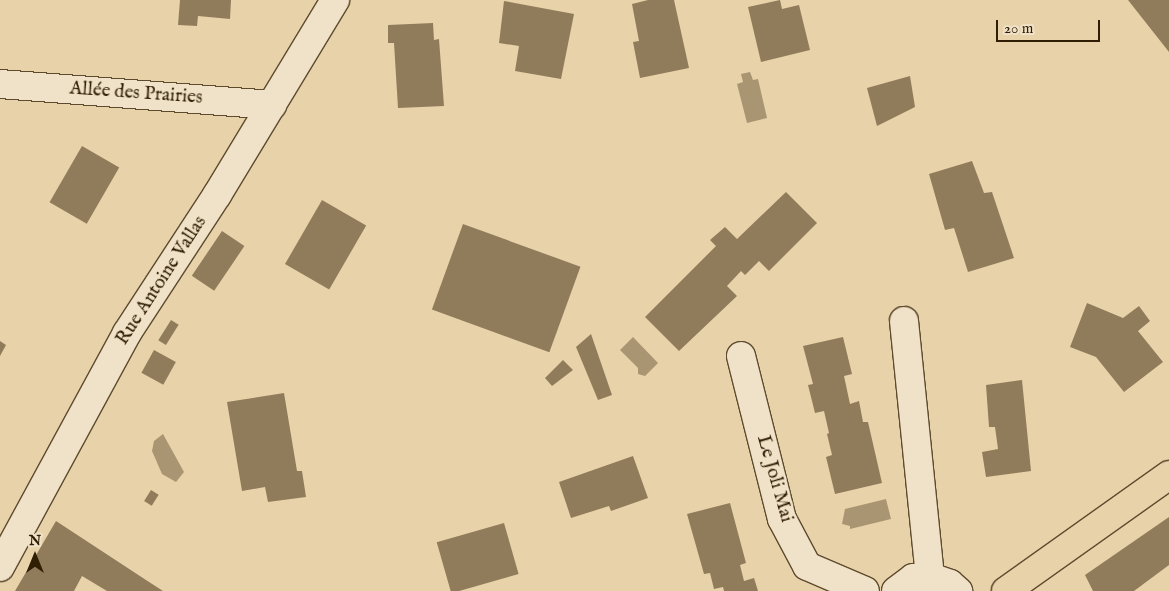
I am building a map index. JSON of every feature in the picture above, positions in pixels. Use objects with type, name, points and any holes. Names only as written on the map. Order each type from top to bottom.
[{"type":"main road","points":[[1006,591],[1169,475]]},
{"type":"street","name":"Rue Antoine Vallas","points":[[0,567],[127,333],[272,105],[334,0]]},
{"type":"street","name":"Allée des Prairies","points":[[0,84],[272,105]]},
{"type":"street","points":[[904,321],[930,577]]},
{"type":"street","name":"Le Joli Mai","points":[[741,356],[786,527],[807,566],[865,591]]},
{"type":"street","points":[[896,591],[913,578],[930,577],[950,584],[958,591]]},
{"type":"shaded area","points":[[750,72],[753,80],[758,79],[767,118],[747,123],[737,84],[743,82],[741,74]]},
{"type":"shaded area","points":[[633,337],[658,363],[645,376],[638,374],[638,368],[620,350]]},
{"type":"shaded area","points":[[163,434],[184,472],[176,482],[162,474],[152,451],[154,441]]},
{"type":"shaded area","points":[[886,499],[891,519],[850,529],[850,526],[842,524],[845,509]]},
{"type":"building","points":[[180,0],[231,0],[230,19],[198,16],[197,26],[178,25]]},
{"type":"building","points":[[648,0],[674,0],[689,68],[640,78],[633,42],[639,41],[632,4]]},
{"type":"building","points":[[780,0],[782,9],[799,5],[810,50],[761,62],[748,7]]},
{"type":"building","points":[[1128,0],[1169,0],[1169,52]]},
{"type":"building","points":[[504,1],[574,14],[561,79],[515,71],[519,46],[499,43]]},
{"type":"building","points":[[433,23],[434,40],[439,39],[444,106],[398,108],[394,43],[388,43],[388,25]]},
{"type":"building","points":[[910,76],[915,107],[877,126],[867,88]]},
{"type":"building","points":[[82,146],[119,168],[87,224],[50,202]]},
{"type":"building","points":[[972,161],[984,193],[992,192],[1014,258],[968,272],[954,228],[945,230],[929,174]]},
{"type":"building","points":[[786,192],[817,223],[769,271],[759,261],[745,275],[741,271],[727,286],[737,296],[679,351],[645,317],[716,246],[710,240],[725,227],[737,239]]},
{"type":"building","points":[[322,200],[366,225],[329,290],[285,264]]},
{"type":"building","points":[[463,224],[580,267],[549,352],[432,310]]},
{"type":"building","points":[[222,231],[244,246],[214,291],[192,276]]},
{"type":"building","points":[[1087,303],[1123,318],[1139,306],[1150,321],[1138,331],[1163,362],[1124,392],[1096,357],[1070,347]]},
{"type":"building","points":[[171,320],[179,325],[166,345],[158,340]]},
{"type":"building","points":[[591,334],[612,395],[598,400],[576,347]]},
{"type":"building","points":[[843,337],[852,374],[844,376],[850,404],[859,401],[863,422],[868,422],[882,483],[835,494],[826,457],[832,455],[827,434],[829,433],[824,411],[815,413],[808,385],[813,384],[803,346]]},
{"type":"building","points":[[0,341],[6,345],[0,356]]},
{"type":"building","points":[[154,350],[176,362],[163,385],[141,373]]},
{"type":"building","points":[[563,360],[573,370],[552,386],[545,378]]},
{"type":"building","points":[[1022,380],[1031,471],[986,477],[982,452],[998,449],[995,427],[989,427],[986,385]]},
{"type":"building","points":[[284,393],[297,471],[302,471],[306,497],[268,502],[265,487],[242,491],[227,402]]},
{"type":"building","points":[[633,456],[648,498],[611,511],[609,506],[571,518],[559,482]]},
{"type":"building","points":[[151,490],[159,495],[152,506],[144,501]]},
{"type":"building","points":[[730,503],[746,563],[740,565],[744,581],[754,578],[758,591],[724,591],[723,587],[714,589],[710,573],[704,574],[687,514]]},
{"type":"building","points":[[1169,517],[1169,565],[1134,591],[1093,591],[1085,575]]},
{"type":"building","points":[[56,521],[163,591],[107,591],[82,576],[74,591],[15,591]]},
{"type":"building","points":[[504,523],[519,574],[459,591],[451,591],[437,542]]}]
